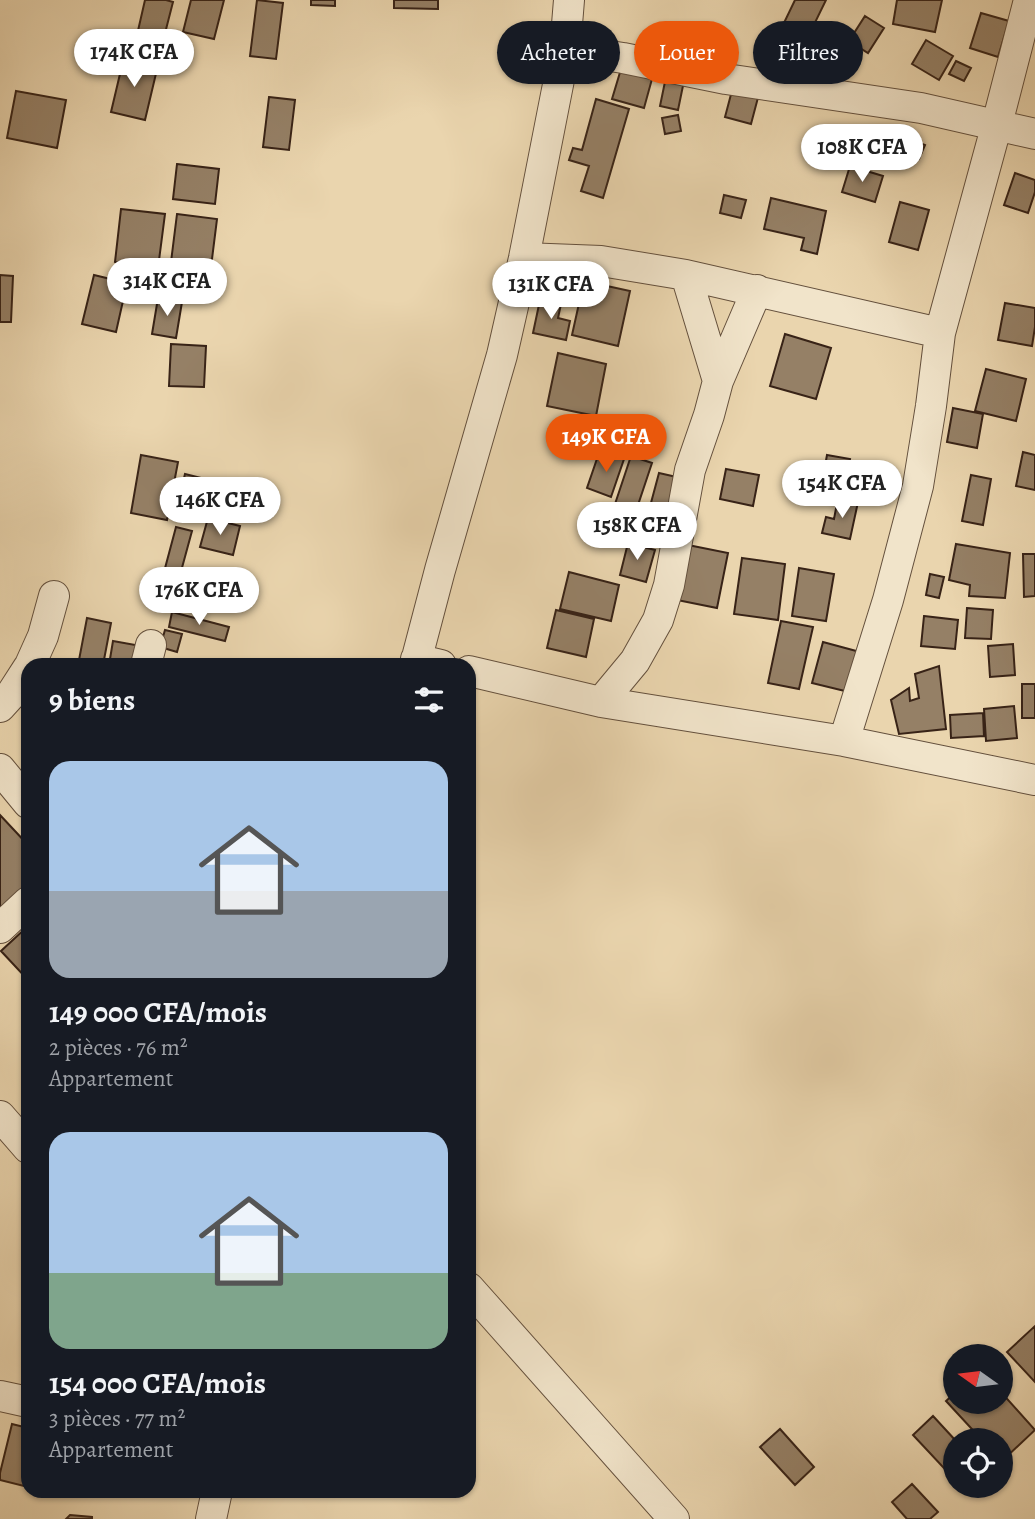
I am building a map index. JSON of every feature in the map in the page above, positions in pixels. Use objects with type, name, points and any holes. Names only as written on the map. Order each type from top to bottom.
[{"type":"street","points":[[567,21],[569,0]]},
{"type":"street","points":[[844,741],[888,600],[918,486],[940,333],[1029,0]]},
{"type":"street","points":[[620,58],[726,79],[921,108],[1035,134]]},
{"type":"street","points":[[425,658],[440,570],[502,355],[558,84]]},
{"type":"street","points":[[524,258],[601,261],[686,275],[940,333]]},
{"type":"street","points":[[686,275],[718,381]]},
{"type":"street","points":[[601,702],[635,661],[658,620],[669,586],[691,470],[718,381],[757,290]]},
{"type":"street","points":[[33,658],[43,636],[54,596]]},
{"type":"street","points":[[476,673],[601,702],[844,741],[1035,780]]},
{"type":"street","points":[[0,707],[21,679]]},
{"type":"street","points":[[0,769],[21,794]]},
{"type":"street","points":[[0,928],[21,908]]},
{"type":"street","points":[[0,1116],[21,1139]]},
{"type":"street","points":[[476,1296],[664,1515]]},
{"type":"street","points":[[211,1519],[216,1498]]},
{"type":"building","points":[[145,0],[173,2],[163,41],[137,35]]},
{"type":"building","points":[[191,0],[224,0],[214,39],[183,32]]},
{"type":"building","points":[[257,0],[283,3],[276,59],[250,56]]},
{"type":"building","points":[[311,0],[335,0],[335,6],[311,5]]},
{"type":"building","points":[[394,0],[438,0],[438,9],[394,8]]},
{"type":"building","points":[[795,0],[826,0],[816,21],[785,21]]},
{"type":"building","points":[[897,0],[942,0],[935,32],[893,24]]},
{"type":"building","points":[[981,13],[1009,21],[998,57],[970,48]]},
{"type":"building","points":[[865,16],[884,28],[868,53],[863,50],[862,21]]},
{"type":"building","points":[[118,34],[138,39],[133,58],[113,52]]},
{"type":"building","points":[[926,40],[953,56],[939,80],[912,64]]},
{"type":"building","points":[[124,57],[158,65],[145,120],[111,112]]},
{"type":"building","points":[[956,61],[971,68],[964,81],[949,74]]},
{"type":"building","points":[[621,69],[634,73],[634,84],[651,84],[644,108],[612,99],[616,84],[620,84]]},
{"type":"building","points":[[665,84],[683,84],[678,110],[660,106]]},
{"type":"building","points":[[734,84],[760,90],[751,124],[725,117]]},
{"type":"building","points":[[16,91],[66,100],[57,148],[7,138]]},
{"type":"building","points":[[269,97],[295,100],[289,150],[263,147]]},
{"type":"building","points":[[596,99],[629,109],[603,198],[581,191],[589,166],[569,160],[573,148],[582,150]]},
{"type":"building","points":[[678,115],[681,131],[665,134],[662,118]]},
{"type":"building","points":[[907,138],[925,145],[919,159],[901,152]]},
{"type":"building","points":[[177,164],[219,169],[215,204],[173,199]]},
{"type":"building","points":[[850,166],[883,176],[875,202],[842,192]]},
{"type":"building","points":[[1015,173],[1035,180],[1035,192],[1028,213],[1004,205]]},
{"type":"building","points":[[724,195],[746,200],[741,218],[720,213]]},
{"type":"building","points":[[771,198],[826,211],[817,254],[801,250],[804,238],[764,229]]},
{"type":"building","points":[[900,202],[929,210],[918,250],[889,242]]},
{"type":"building","points":[[121,209],[165,214],[158,268],[115,262]]},
{"type":"building","points":[[177,214],[217,219],[210,275],[170,270]]},
{"type":"building","points":[[0,275],[13,276],[11,322],[0,322]]},
{"type":"building","points":[[94,275],[127,283],[116,332],[82,324]]},
{"type":"building","points":[[584,281],[630,291],[618,346],[572,335]]},
{"type":"building","points":[[158,298],[182,302],[176,338],[152,334]]},
{"type":"building","points":[[540,300],[561,304],[558,318],[570,321],[566,340],[533,333]]},
{"type":"building","points":[[1005,303],[1035,308],[1032,346],[998,340]]},
{"type":"building","points":[[785,334],[831,348],[816,399],[770,386]]},
{"type":"building","points":[[171,344],[206,346],[204,387],[169,386]]},
{"type":"building","points":[[558,353],[606,364],[596,416],[547,406]]},
{"type":"building","points":[[986,369],[1026,379],[1016,421],[975,411]]},
{"type":"building","points":[[953,408],[983,414],[977,448],[947,442]]},
{"type":"building","points":[[600,450],[624,459],[611,497],[587,488]]},
{"type":"building","points":[[1023,452],[1035,455],[1035,490],[1016,486]]},
{"type":"building","points":[[141,455],[178,462],[167,520],[131,513]]},
{"type":"building","points":[[827,455],[850,459],[845,482],[823,477]]},
{"type":"building","points":[[631,456],[652,463],[636,511],[615,504]]},
{"type":"building","points":[[854,463],[877,467],[870,498],[847,493]]},
{"type":"building","points":[[726,469],[759,475],[753,506],[720,499]]},
{"type":"building","points":[[659,473],[681,478],[670,520],[648,514]]},
{"type":"building","points":[[185,474],[217,482],[209,515],[177,507]]},
{"type":"building","points":[[971,475],[991,479],[983,525],[962,521]]},
{"type":"building","points":[[838,498],[858,502],[850,539],[822,533],[826,517],[834,519]]},
{"type":"building","points":[[208,518],[240,526],[233,555],[200,547]]},
{"type":"building","points":[[652,522],[666,524],[663,540],[649,539]]},
{"type":"building","points":[[176,527],[192,531],[180,575],[164,572]]},
{"type":"building","points":[[628,543],[655,550],[646,582],[620,575]]},
{"type":"building","points":[[956,544],[1010,553],[1005,598],[969,596],[970,585],[949,580]]},
{"type":"building","points":[[688,545],[728,553],[717,608],[677,600]]},
{"type":"building","points":[[1023,554],[1035,554],[1035,596],[1024,597]]},
{"type":"building","points":[[742,558],[785,564],[778,620],[734,614]]},
{"type":"building","points":[[799,568],[834,574],[826,621],[792,616]]},
{"type":"building","points":[[569,572],[619,585],[611,621],[560,609]]},
{"type":"building","points":[[930,574],[944,577],[939,598],[926,595]]},
{"type":"building","points":[[967,608],[993,610],[991,639],[965,638]]},
{"type":"building","points":[[556,610],[594,619],[586,657],[547,648]]},
{"type":"building","points":[[172,612],[229,627],[225,641],[169,627]]},
{"type":"building","points":[[924,616],[958,620],[955,649],[921,646]]},
{"type":"building","points":[[87,618],[111,623],[104,658],[79,658]]},
{"type":"building","points":[[781,621],[813,627],[799,689],[768,683]]},
{"type":"building","points":[[165,630],[182,634],[177,652],[160,647]]},
{"type":"building","points":[[113,641],[141,646],[138,658],[110,658]]},
{"type":"building","points":[[823,642],[860,652],[849,692],[812,683]]},
{"type":"building","points":[[1013,644],[1015,675],[990,677],[988,646]]},
{"type":"building","points":[[939,666],[946,729],[899,734],[891,700],[909,688],[910,701],[919,698],[915,674]]},
{"type":"building","points":[[1022,684],[1035,684],[1035,718],[1022,718]]},
{"type":"building","points":[[1014,706],[1017,738],[986,741],[984,709]]},
{"type":"building","points":[[983,713],[984,736],[951,738],[950,715]]},
{"type":"building","points":[[0,815],[21,838],[21,890],[0,909]]},
{"type":"building","points":[[21,932],[21,972],[1,951]]},
{"type":"building","points":[[1035,1326],[1035,1382],[1013,1358],[1013,1346]]},
{"type":"building","points":[[1013,1405],[1035,1430],[1013,1451],[1013,1428],[971,1428],[958,1414],[1013,1414]]},
{"type":"building","points":[[933,1416],[944,1428],[943,1467],[913,1435]]},
{"type":"building","points":[[12,1424],[21,1426],[21,1485],[0,1480]]},
{"type":"building","points":[[780,1429],[814,1467],[795,1485],[760,1447]]},
{"type":"building","points":[[912,1484],[938,1512],[930,1519],[907,1519],[892,1502]]},
{"type":"building","points":[[70,1515],[92,1517],[92,1519],[66,1519]]}]
